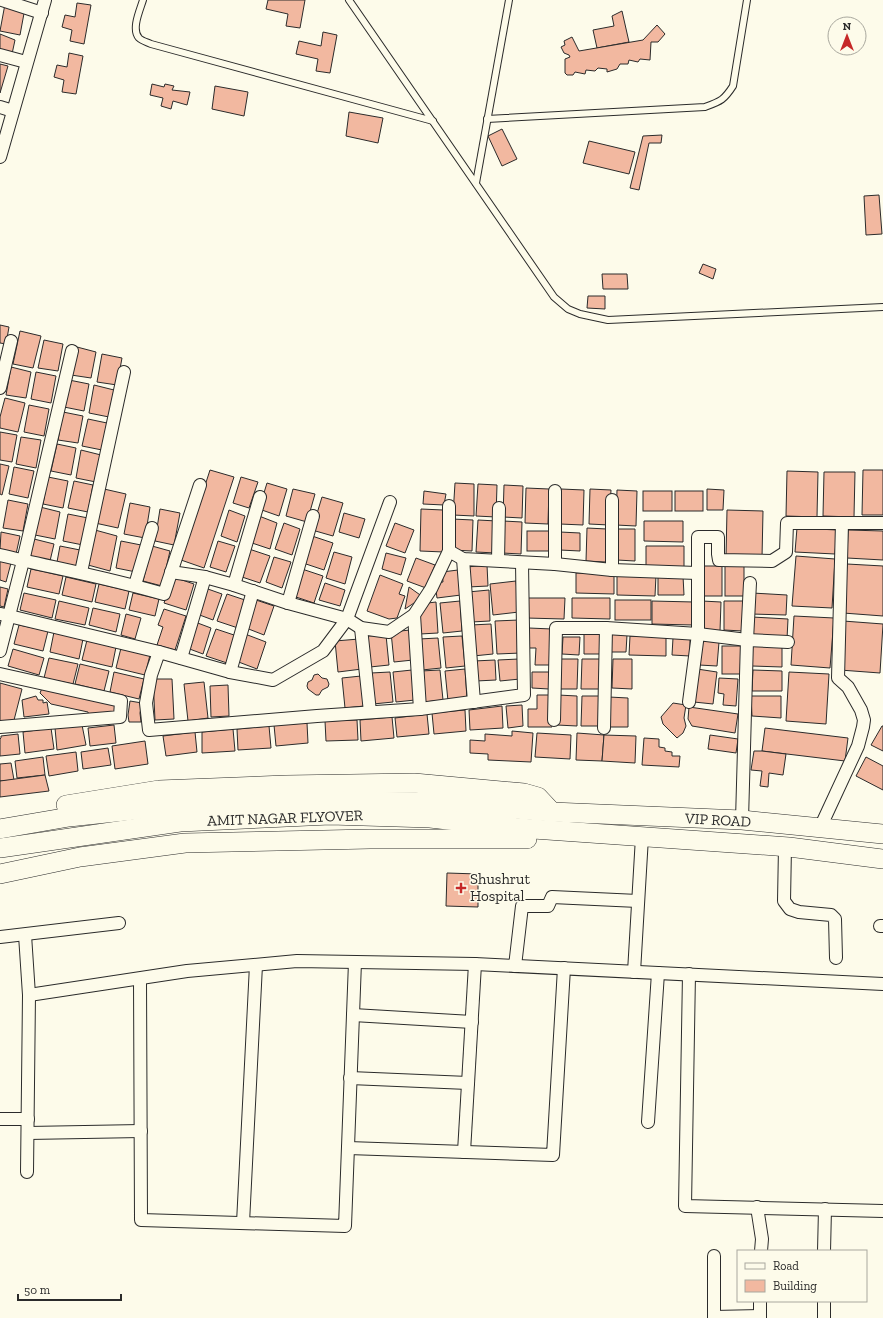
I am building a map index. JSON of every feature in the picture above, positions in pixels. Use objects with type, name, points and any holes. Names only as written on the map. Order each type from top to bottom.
[{"type":"main road","points":[[0,816],[158,790],[286,785],[414,783],[524,793],[538,798],[552,812]]},
{"type":"main road","name":"AMIT NAGAR FLYOVER","points":[[0,829],[69,817],[181,805],[349,801],[426,802],[521,819],[571,832]]},
{"type":"main road","name":"VIP ROAD","points":[[552,812],[742,820],[883,834]]},
{"type":"main road","name":"AMIT NAGAR FLYOVER","points":[[0,848],[180,822],[330,815],[521,819],[552,812]]},
{"type":"main road","name":"VIP ROAD","points":[[571,832],[785,847],[883,859]]},
{"type":"main road","points":[[0,874],[80,857],[185,843],[546,839],[571,832]]},
{"type":"street","points":[[2,0],[42,13]]},
{"type":"street","points":[[0,157],[45,0]]},
{"type":"street","points":[[0,55],[26,62]]},
{"type":"street","points":[[0,107],[13,111]]},
{"type":"street","points":[[0,388],[2,370],[11,340]]},
{"type":"street","points":[[0,651],[4,614],[23,560],[72,351]]},
{"type":"street","points":[[81,572],[124,372]]},
{"type":"street","points":[[0,555],[81,572],[164,594],[200,485]]},
{"type":"street","points":[[555,492],[555,564]]},
{"type":"street","points":[[234,585],[260,497]]},
{"type":"street","points":[[612,500],[612,570]]},
{"type":"street","points":[[4,614],[159,652],[230,672],[273,680],[324,651],[347,619],[390,502]]},
{"type":"street","points":[[171,572],[205,577],[288,603],[347,619],[362,628],[389,632],[414,615],[431,589],[449,551],[449,506]]},
{"type":"street","points":[[498,560],[499,508]]},
{"type":"street","points":[[288,603],[313,516]]},
{"type":"street","points":[[689,702],[698,634],[698,537],[718,537],[719,560],[772,561],[786,552],[787,523],[883,523]]},
{"type":"street","points":[[820,828],[858,746],[864,720],[848,687],[838,678],[842,524]]},
{"type":"street","points":[[135,586],[152,528]]},
{"type":"street","points":[[449,551],[463,559],[555,564],[612,570],[697,573]]},
{"type":"street","points":[[463,559],[474,702]]},
{"type":"street","points":[[159,652],[151,675],[146,703],[149,730],[420,709],[524,695],[522,563]]},
{"type":"street","points":[[181,658],[205,577]]},
{"type":"street","points":[[742,820],[750,582]]},
{"type":"street","points":[[230,672],[253,591]]},
{"type":"street","points":[[414,615],[420,709]]},
{"type":"street","points":[[362,628],[370,712]]},
{"type":"street","points":[[554,720],[556,628],[606,628],[788,642]]},
{"type":"street","points":[[604,728],[606,628]]},
{"type":"street","points":[[0,674],[121,701],[120,717],[0,727]]},
{"type":"street","points":[[634,972],[642,837]]},
{"type":"street","points":[[785,847],[784,901],[790,908],[799,912],[831,915],[835,919],[836,958]]},
{"type":"street","points":[[515,966],[522,906],[548,906],[552,897],[638,901]]},
{"type":"street","points":[[0,937],[119,923]]},
{"type":"street","points":[[25,935],[29,995],[27,1172]]},
{"type":"street","points":[[29,995],[187,971],[297,961],[475,964],[883,984]]},
{"type":"street","points":[[140,979],[141,1220],[345,1226],[355,962]]},
{"type":"street","points":[[464,1152],[475,964]]},
{"type":"street","points":[[243,1223],[256,965]]},
{"type":"street","points":[[348,1148],[553,1155],[564,968]]},
{"type":"street","points":[[648,1122],[658,973]]},
{"type":"street","points":[[689,974],[685,1206],[883,1211]]},
{"type":"street","points":[[353,1015],[472,1022]]},
{"type":"street","points":[[350,1078],[468,1083]]},
{"type":"street","points":[[0,1119],[28,1119]]},
{"type":"street","points":[[28,1133],[141,1130]]},
{"type":"street","points":[[757,1208],[762,1239],[761,1250]]},
{"type":"street","points":[[824,1250],[825,1209]]},
{"type":"street","points":[[714,1256],[714,1318],[760,1317],[760,1302]]},
{"type":"street","points":[[824,1302],[824,1318]]},
{"type":"lane","points":[[143,0],[136,26],[137,34],[140,39],[151,44],[433,122]]},
{"type":"lane","points":[[349,0],[554,297],[568,309],[580,314],[608,320],[883,307]]},
{"type":"lane","points":[[476,183],[509,0]]},
{"type":"lane","points":[[487,119],[705,107],[719,102],[726,97],[733,86],[747,0]]},
{"type":"building","points":[[268,0],[305,0],[300,28],[286,26],[288,14],[266,9]]},
{"type":"building","points":[[77,3],[91,5],[84,44],[70,41],[72,30],[62,27],[65,15],[75,17]]},
{"type":"building","points":[[5,4],[25,8],[20,35],[0,31]]},
{"type":"building","points":[[622,11],[629,42],[597,48],[593,30],[614,26],[612,16]]},
{"type":"building","points":[[657,25],[665,34],[658,42],[651,42],[650,60],[640,59],[638,62],[629,60],[628,64],[620,64],[617,69],[607,72],[607,69],[598,68],[595,71],[586,70],[585,74],[575,72],[573,75],[567,75],[565,73],[565,59],[570,57],[564,53],[561,47],[565,45],[564,41],[572,37],[579,51],[643,40]]},
{"type":"building","points":[[323,32],[337,35],[330,73],[316,71],[318,59],[296,54],[299,41],[321,46]]},
{"type":"building","points":[[0,34],[15,40],[12,54],[0,51]]},
{"type":"building","points":[[69,53],[83,56],[76,94],[62,92],[64,80],[54,77],[57,65],[67,67]]},
{"type":"building","points":[[0,64],[8,66],[0,93]]},
{"type":"building","points":[[152,84],[164,87],[165,84],[174,86],[172,90],[190,92],[187,105],[173,101],[171,109],[161,106],[163,98],[150,95]]},
{"type":"building","points":[[215,86],[248,92],[244,116],[212,109]]},
{"type":"building","points":[[349,112],[383,118],[378,143],[346,136]]},
{"type":"building","points":[[502,129],[517,159],[502,166],[488,136]]},
{"type":"building","points":[[662,135],[661,143],[649,143],[639,190],[630,188],[643,136]]},
{"type":"building","points":[[589,141],[635,152],[629,174],[583,163]]},
{"type":"building","points":[[879,195],[882,234],[866,235],[864,196]]},
{"type":"building","points":[[703,264],[716,269],[713,279],[699,273]]},
{"type":"building","points":[[602,274],[627,274],[628,289],[603,289]]},
{"type":"building","points":[[588,296],[605,296],[605,309],[587,308]]},
{"type":"building","points":[[0,325],[9,327],[6,344],[0,343]]},
{"type":"building","points":[[20,331],[41,336],[33,368],[13,364]]},
{"type":"building","points":[[44,340],[63,344],[58,371],[38,368]]},
{"type":"building","points":[[77,347],[96,352],[91,378],[71,375]]},
{"type":"building","points":[[102,354],[122,358],[117,385],[97,382]]},
{"type":"building","points":[[11,367],[31,372],[26,398],[6,395]]},
{"type":"building","points":[[36,372],[56,376],[51,403],[31,399]]},
{"type":"building","points":[[69,380],[89,384],[84,411],[64,407]]},
{"type":"building","points":[[94,385],[114,390],[109,417],[89,413]]},
{"type":"building","points":[[5,398],[25,403],[18,432],[0,428],[0,417]]},
{"type":"building","points":[[29,405],[49,409],[44,436],[24,432]]},
{"type":"building","points":[[63,412],[83,416],[78,443],[58,440]]},
{"type":"building","points":[[88,419],[107,423],[102,450],[82,446]]},
{"type":"building","points":[[0,432],[17,435],[12,462],[0,460]]},
{"type":"building","points":[[21,437],[41,440],[36,468],[16,464]]},
{"type":"building","points":[[57,444],[76,448],[71,475],[51,471]]},
{"type":"building","points":[[81,450],[101,455],[96,482],[76,478]]},
{"type":"building","points":[[0,464],[9,466],[2,495],[0,494]]},
{"type":"building","points":[[14,467],[34,471],[28,498],[9,494]]},
{"type":"building","points":[[210,470],[234,477],[204,568],[181,560]]},
{"type":"building","points":[[863,470],[883,470],[883,515],[862,515]]},
{"type":"building","points":[[787,471],[818,472],[817,517],[786,516]]},
{"type":"building","points":[[824,472],[855,472],[854,517],[823,516]]},
{"type":"building","points":[[48,477],[68,481],[63,508],[43,504]]},
{"type":"building","points":[[241,477],[258,482],[249,508],[233,503]]},
{"type":"building","points":[[74,481],[93,485],[88,512],[68,508]]},
{"type":"building","points":[[267,483],[287,489],[279,516],[259,509]]},
{"type":"building","points":[[455,483],[474,484],[474,516],[453,515]]},
{"type":"building","points":[[478,484],[497,485],[496,517],[476,516]]},
{"type":"building","points":[[504,485],[523,486],[522,518],[503,517]]},
{"type":"building","points":[[526,488],[549,489],[548,524],[525,523]]},
{"type":"building","points":[[104,489],[126,494],[118,528],[95,523]]},
{"type":"building","points":[[293,489],[315,494],[307,522],[286,516]]},
{"type":"building","points":[[561,489],[584,490],[583,525],[560,524]]},
{"type":"building","points":[[590,489],[611,490],[609,525],[589,524]]},
{"type":"building","points":[[707,489],[724,490],[723,510],[707,510]]},
{"type":"building","points":[[617,490],[637,491],[636,526],[616,525]]},
{"type":"building","points":[[424,491],[446,494],[444,505],[423,504]]},
{"type":"building","points":[[643,491],[672,491],[672,511],[643,511]]},
{"type":"building","points":[[675,491],[703,491],[703,511],[675,511]]},
{"type":"building","points":[[322,497],[343,503],[333,536],[312,530]]},
{"type":"building","points":[[8,500],[28,504],[23,531],[3,528]]},
{"type":"building","points":[[130,503],[150,507],[145,538],[124,534]]},
{"type":"building","points":[[40,507],[60,512],[55,539],[35,535]]},
{"type":"building","points":[[160,509],[180,513],[174,545],[155,541]]},
{"type":"building","points":[[421,509],[443,510],[446,531],[444,552],[420,551]]},
{"type":"building","points":[[229,510],[245,516],[237,542],[221,536]]},
{"type":"building","points":[[727,510],[763,511],[762,558],[726,557]]},
{"type":"building","points":[[344,513],[365,519],[359,538],[339,532]]},
{"type":"building","points":[[68,514],[88,518],[83,545],[63,541]]},
{"type":"building","points":[[259,516],[277,523],[270,549],[252,543]]},
{"type":"building","points":[[452,519],[473,520],[472,551],[452,550]]},
{"type":"building","points":[[478,520],[497,521],[496,553],[476,552]]},
{"type":"building","points":[[503,521],[522,522],[521,554],[502,553]]},
{"type":"building","points":[[644,521],[683,521],[683,542],[644,541]]},
{"type":"building","points":[[284,523],[300,529],[292,555],[275,549]]},
{"type":"building","points":[[395,523],[414,530],[405,553],[386,546]]},
{"type":"building","points":[[587,528],[607,529],[606,562],[586,561]]},
{"type":"building","points":[[797,528],[837,530],[835,554],[795,552]]},
{"type":"building","points":[[617,529],[635,529],[635,561],[617,560]]},
{"type":"building","points":[[95,530],[117,536],[110,571],[88,565]]},
{"type":"building","points":[[848,530],[883,531],[883,560],[847,558]]},
{"type":"building","points":[[527,531],[549,531],[549,551],[527,551]]},
{"type":"building","points":[[1,532],[20,536],[16,554],[0,550]]},
{"type":"building","points":[[560,532],[580,533],[580,551],[560,550]]},
{"type":"building","points":[[312,536],[333,543],[324,570],[303,563]]},
{"type":"building","points":[[34,539],[54,544],[50,561],[30,557]]},
{"type":"building","points":[[121,541],[141,545],[136,572],[116,568]]},
{"type":"building","points":[[218,541],[235,546],[226,572],[210,567]]},
{"type":"building","points":[[60,546],[80,550],[76,566],[57,562]]},
{"type":"building","points":[[152,546],[170,551],[162,586],[143,581]]},
{"type":"building","points":[[646,546],[684,546],[684,567],[646,566]]},
{"type":"building","points":[[249,549],[270,556],[260,583],[239,576]]},
{"type":"building","points":[[334,552],[352,557],[345,584],[326,578]]},
{"type":"building","points":[[386,553],[406,558],[401,575],[382,569]]},
{"type":"building","points":[[796,556],[835,559],[832,608],[792,606]]},
{"type":"building","points":[[274,557],[291,562],[282,588],[266,582]]},
{"type":"building","points":[[416,558],[435,565],[426,588],[407,581]]},
{"type":"building","points":[[0,560],[11,563],[6,582],[0,580]]},
{"type":"building","points":[[847,564],[883,566],[883,616],[843,613]]},
{"type":"building","points":[[487,565],[488,586],[468,587],[467,567]]},
{"type":"building","points":[[703,566],[722,566],[722,596],[703,596]]},
{"type":"building","points":[[725,566],[744,566],[744,596],[725,596]]},
{"type":"building","points":[[31,569],[63,576],[59,594],[27,587]]},
{"type":"building","points":[[302,569],[323,576],[314,603],[293,596]]},
{"type":"building","points":[[458,570],[461,595],[437,598],[435,583],[443,582],[442,572]]},
{"type":"building","points":[[576,573],[614,573],[614,594],[576,593]]},
{"type":"building","points":[[380,575],[403,584],[399,594],[405,596],[397,618],[389,619],[367,611]]},
{"type":"building","points":[[617,575],[656,575],[655,596],[617,595]]},
{"type":"building","points":[[658,575],[683,576],[684,595],[658,595]]},
{"type":"building","points":[[66,577],[96,584],[92,602],[62,595]]},
{"type":"building","points":[[173,577],[194,584],[186,610],[164,603]]},
{"type":"building","points":[[516,581],[519,612],[493,615],[490,584]]},
{"type":"building","points":[[325,583],[345,590],[340,606],[319,600]]},
{"type":"building","points":[[99,584],[129,591],[125,609],[95,602]]},
{"type":"building","points":[[0,587],[8,589],[4,607],[0,606]]},
{"type":"building","points":[[409,587],[423,597],[405,609]]},
{"type":"building","points":[[205,588],[222,594],[213,620],[197,614]]},
{"type":"building","points":[[489,590],[490,621],[471,622],[468,592]]},
{"type":"building","points":[[24,593],[56,600],[52,618],[20,610]]},
{"type":"building","points":[[133,593],[159,599],[155,616],[129,610]]},
{"type":"building","points":[[752,593],[787,595],[786,615],[751,614]]},
{"type":"building","points":[[227,594],[248,601],[238,628],[217,621]]},
{"type":"building","points":[[526,598],[565,598],[564,619],[526,618]]},
{"type":"building","points":[[572,598],[610,598],[610,619],[572,618]]},
{"type":"building","points":[[256,600],[274,606],[264,635],[246,628]]},
{"type":"building","points":[[615,600],[651,600],[651,620],[615,620]]},
{"type":"building","points":[[59,601],[89,608],[85,625],[55,619]]},
{"type":"building","points":[[460,601],[462,631],[443,633],[440,603]]},
{"type":"building","points":[[652,601],[694,602],[693,625],[652,624]]},
{"type":"building","points":[[702,601],[721,602],[720,631],[701,631]]},
{"type":"building","points":[[724,601],[743,601],[743,631],[724,630]]},
{"type":"building","points":[[436,602],[438,633],[420,634],[419,614],[428,603]]},
{"type":"building","points":[[93,608],[120,614],[116,632],[89,625]]},
{"type":"building","points":[[164,609],[186,616],[175,650],[157,645],[163,627],[158,625]]},
{"type":"building","points":[[126,614],[141,618],[135,639],[121,635]]},
{"type":"building","points":[[794,616],[834,618],[830,668],[791,665]]},
{"type":"building","points":[[752,617],[788,619],[787,639],[752,638]]},
{"type":"building","points":[[519,620],[521,653],[497,654],[495,621]]},
{"type":"building","points":[[843,621],[883,624],[880,673],[840,670]]},
{"type":"building","points":[[195,622],[211,628],[203,654],[187,648]]},
{"type":"building","points":[[491,624],[493,654],[473,656],[471,625]]},
{"type":"building","points":[[19,625],[48,631],[43,651],[14,644]]},
{"type":"building","points":[[529,628],[552,629],[552,665],[535,665],[536,648],[529,648]]},
{"type":"building","points":[[216,629],[237,636],[227,663],[206,656]]},
{"type":"building","points":[[410,630],[413,660],[394,662],[391,632]]},
{"type":"building","points":[[54,632],[83,639],[79,659],[50,652]]},
{"type":"building","points":[[584,633],[601,634],[601,654],[584,654]]},
{"type":"building","points":[[245,634],[266,642],[257,669],[236,661]]},
{"type":"building","points":[[609,634],[627,635],[626,652],[609,652]]},
{"type":"building","points":[[386,635],[389,665],[370,667],[367,636]]},
{"type":"building","points":[[462,636],[465,666],[446,668],[443,637]]},
{"type":"building","points":[[630,636],[666,637],[666,656],[629,655]]},
{"type":"building","points":[[563,637],[580,637],[579,655],[562,654]]},
{"type":"building","points":[[438,638],[441,668],[422,670],[419,639]]},
{"type":"building","points":[[673,638],[690,639],[690,656],[672,655]]},
{"type":"building","points":[[359,639],[362,669],[338,672],[335,641]]},
{"type":"building","points":[[87,640],[116,647],[112,667],[82,660]]},
{"type":"building","points":[[700,641],[719,642],[717,666],[699,665]]},
{"type":"building","points":[[752,645],[782,646],[782,667],[752,666]]},
{"type":"building","points":[[722,646],[741,646],[741,674],[722,674]]},
{"type":"building","points":[[121,648],[150,655],[145,675],[116,668]]},
{"type":"building","points":[[13,649],[44,658],[39,675],[8,666]]},
{"type":"building","points":[[49,658],[78,664],[73,684],[44,678]]},
{"type":"building","points":[[519,659],[520,679],[500,681],[498,660]]},
{"type":"building","points":[[558,659],[578,659],[577,689],[558,689]]},
{"type":"building","points":[[582,659],[601,659],[601,689],[581,689]]},
{"type":"building","points":[[613,659],[632,659],[632,689],[612,688]]},
{"type":"building","points":[[495,660],[496,680],[476,681],[474,661]]},
{"type":"building","points":[[80,664],[109,671],[104,691],[75,684]]},
{"type":"building","points":[[465,669],[467,699],[448,701],[445,671]]},
{"type":"building","points":[[697,669],[717,672],[713,704],[694,702]]},
{"type":"building","points":[[412,670],[415,700],[396,702],[393,672]]},
{"type":"building","points":[[440,670],[443,700],[424,702],[421,671]]},
{"type":"building","points":[[753,670],[782,671],[782,691],[752,691]]},
{"type":"building","points":[[114,672],[144,679],[139,699],[110,692]]},
{"type":"building","points":[[390,672],[393,702],[373,704],[371,673]]},
{"type":"building","points":[[532,672],[549,672],[549,689],[532,688]]},
{"type":"building","points":[[789,672],[829,674],[826,724],[786,721]]},
{"type":"building","points":[[318,674],[322,678],[327,679],[329,684],[328,687],[322,690],[319,695],[316,695],[308,689],[307,686],[308,682],[312,680],[314,675]]},
{"type":"building","points":[[361,676],[364,706],[345,708],[342,678]]},
{"type":"building","points":[[719,678],[738,679],[736,706],[723,705],[724,694],[718,693]]},
{"type":"building","points":[[153,679],[172,679],[174,719],[155,720]]},
{"type":"building","points":[[204,682],[208,718],[188,721],[184,684]]},
{"type":"building","points":[[0,683],[22,689],[13,724],[0,721]]},
{"type":"building","points":[[228,685],[229,716],[211,717],[210,686]]},
{"type":"building","points":[[43,686],[116,705],[115,716],[89,716],[88,712],[51,704],[40,693]]},
{"type":"building","points":[[537,695],[551,695],[552,727],[528,727],[528,709],[537,709]]},
{"type":"building","points":[[558,695],[577,696],[577,726],[557,725]]},
{"type":"building","points":[[36,696],[38,700],[43,700],[43,703],[47,702],[49,714],[24,717],[22,700]]},
{"type":"building","points":[[582,696],[601,696],[601,726],[581,726]]},
{"type":"building","points":[[751,696],[781,696],[781,718],[752,716]]},
{"type":"building","points":[[609,697],[628,698],[628,727],[609,727]]},
{"type":"building","points":[[130,701],[142,703],[140,713],[141,722],[129,722],[128,715]]},
{"type":"building","points":[[673,703],[686,705],[684,718],[686,726],[683,733],[677,738],[663,724],[661,717]]},
{"type":"building","points":[[522,705],[523,726],[508,728],[506,706]]},
{"type":"building","points":[[502,706],[503,728],[470,730],[469,710]]},
{"type":"building","points":[[689,707],[738,714],[735,733],[692,726],[688,719]]},
{"type":"building","points":[[465,710],[466,731],[434,734],[432,713]]},
{"type":"building","points":[[427,714],[429,734],[397,737],[395,718]]},
{"type":"building","points":[[392,717],[394,738],[361,741],[360,720]]},
{"type":"building","points":[[357,720],[358,740],[326,741],[325,721]]},
{"type":"building","points":[[307,723],[308,743],[276,746],[274,725]]},
{"type":"building","points":[[82,725],[86,745],[57,750],[55,728]]},
{"type":"building","points":[[114,725],[116,743],[90,746],[88,728]]},
{"type":"building","points":[[269,726],[271,748],[238,750],[237,729]]},
{"type":"building","points":[[883,726],[883,751],[871,745]]},
{"type":"building","points":[[51,728],[54,749],[25,753],[23,732]]},
{"type":"building","points":[[765,728],[848,738],[845,761],[762,751]]},
{"type":"building","points":[[233,729],[235,751],[202,753],[202,732]]},
{"type":"building","points":[[512,731],[533,733],[531,762],[488,760],[488,754],[470,753],[470,740],[485,741],[485,734],[512,736]]},
{"type":"building","points":[[195,732],[197,752],[166,756],[163,736]]},
{"type":"building","points":[[537,733],[571,735],[570,759],[535,757]]},
{"type":"building","points":[[577,733],[604,735],[602,761],[576,760]]},
{"type":"building","points":[[18,734],[20,754],[0,756],[1,736]]},
{"type":"building","points":[[604,735],[636,736],[635,763],[602,761]]},
{"type":"building","points":[[710,735],[738,739],[736,753],[708,749]]},
{"type":"building","points":[[644,738],[659,739],[659,747],[665,748],[665,751],[672,752],[672,756],[680,756],[679,767],[642,765]]},
{"type":"building","points":[[145,741],[148,764],[115,769],[112,746]]},
{"type":"building","points":[[108,748],[111,765],[83,769],[81,752]]},
{"type":"building","points":[[754,751],[786,754],[783,775],[769,773],[768,787],[760,786],[762,771],[751,770]]},
{"type":"building","points":[[76,752],[78,771],[49,776],[46,756]]},
{"type":"building","points":[[43,757],[45,775],[17,778],[15,761]]},
{"type":"building","points":[[866,757],[883,766],[883,790],[856,776]]},
{"type":"building","points":[[11,763],[14,780],[0,781],[0,764]]},
{"type":"building","points":[[45,775],[49,791],[0,797],[0,781]]},
{"type":"building","points":[[447,873],[478,874],[478,907],[446,906]]},
{"type":"place","name":"Shushrut Hospital","points":[[461,888]]}]
